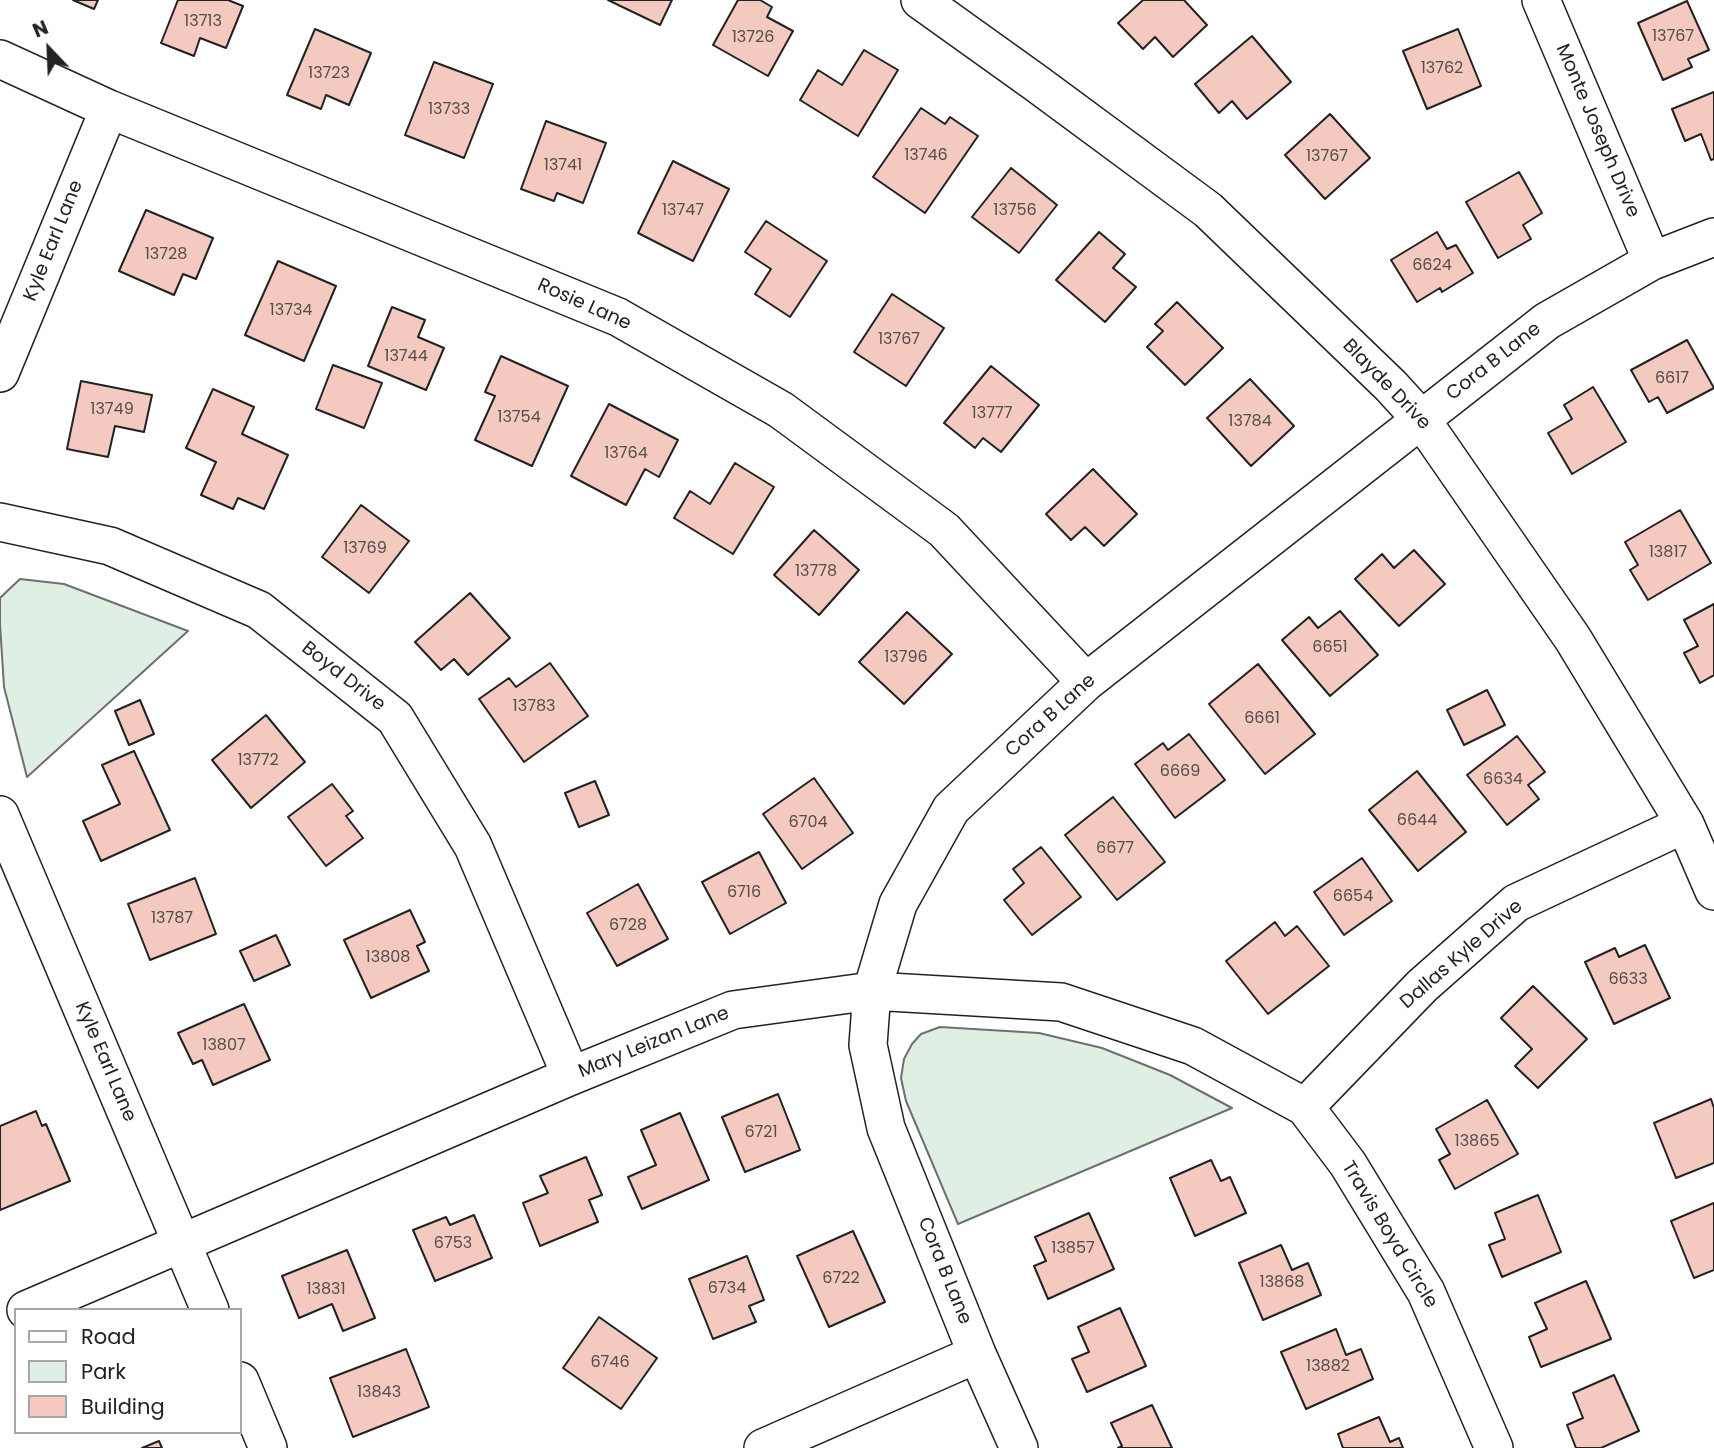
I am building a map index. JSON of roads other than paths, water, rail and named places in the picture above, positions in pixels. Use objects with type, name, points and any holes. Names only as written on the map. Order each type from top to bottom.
[{"type":"street","name":"Blayde Drive","points":[[920,0],[1208,210],[1421,419],[1573,639],[1685,824],[1714,891]]},
{"type":"street","name":"Monte Joseph Drive","points":[[1541,0],[1652,261]]},
{"type":"street","name":"Rosie Lane","points":[[0,60],[109,108],[618,317],[781,410],[944,530],[1086,682]]},
{"type":"street","name":"Kyle Earl Lane","points":[[0,373],[109,108]]},
{"type":"street","name":"Cora B Lane","points":[[1019,1448],[977,1354],[886,1128],[868,1045],[872,990],[898,904],[951,809],[1086,682],[1547,321],[1652,261],[1714,237]]},
{"type":"street","name":"Boyd Drive","points":[[0,522],[110,546],[259,610],[395,718],[473,846],[571,1076]]},
{"type":"street","name":"Kyle Earl Lane","points":[[0,815],[209,1308]]},
{"type":"street","name":"Dallas Kyle Drive","points":[[1305,1107],[1422,986],[1516,903],[1685,824]]},
{"type":"street","name":"Mary Leizan Lane","points":[[31,1308],[571,1076],[733,1010],[872,990],[1061,1002],[1194,1046],[1305,1107]]},
{"type":"street","name":"Travis Boyd Circle","points":[[1305,1107],[1348,1164],[1426,1292],[1494,1448]]},
{"type":"street","points":[[763,1448],[977,1354]]},
{"type":"street","points":[[242,1386],[268,1448]]}]
